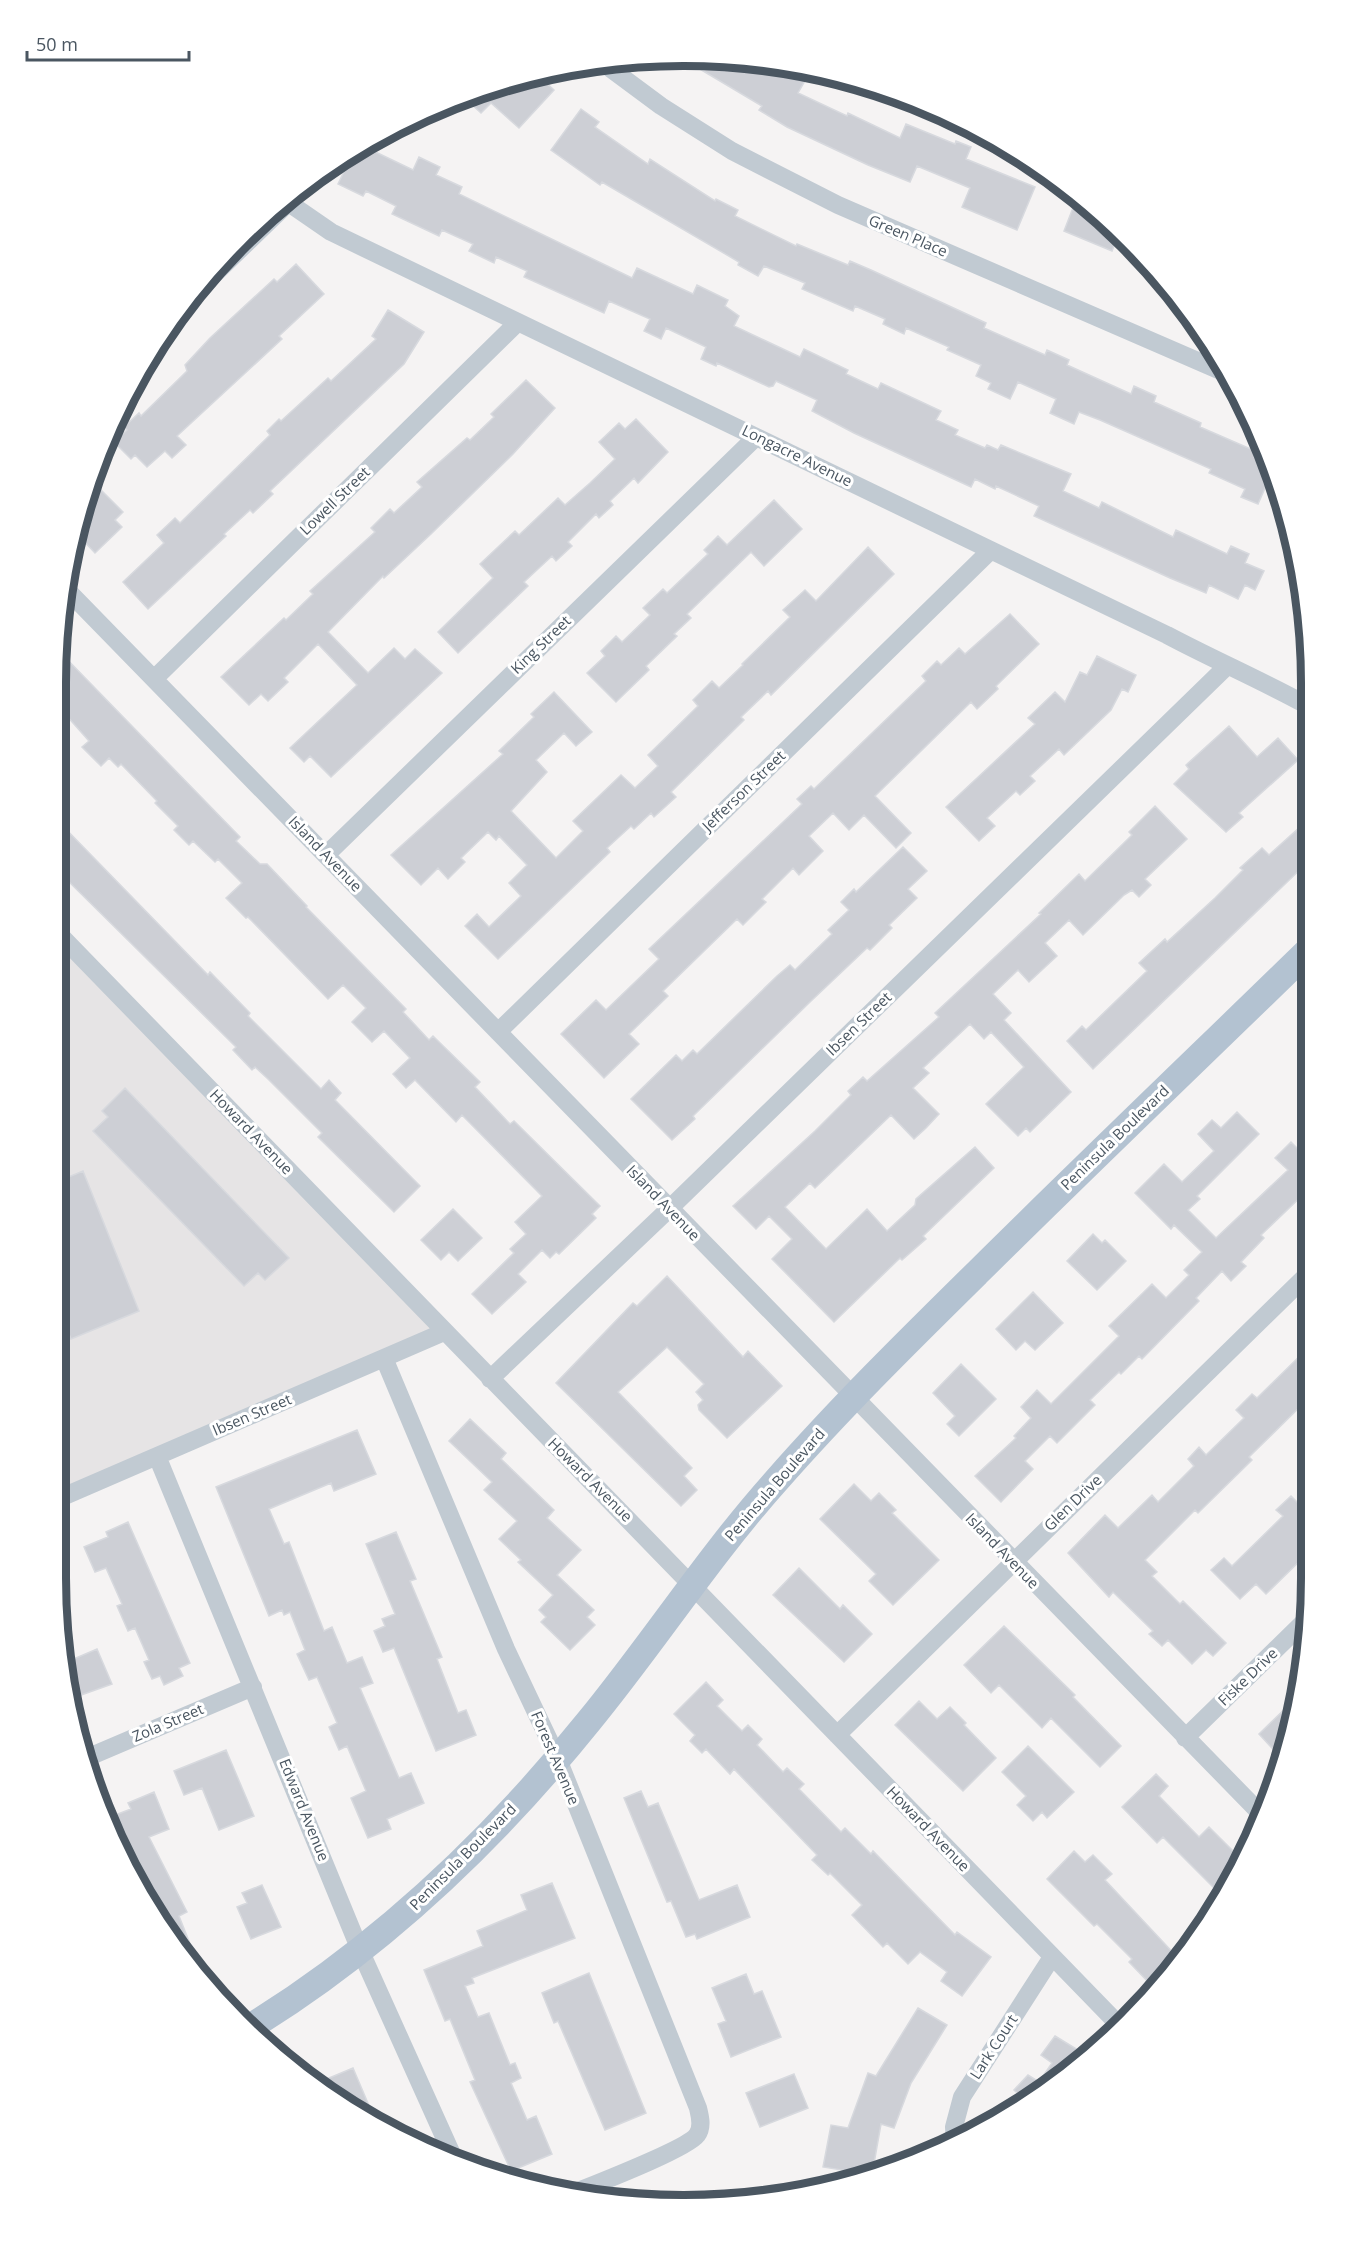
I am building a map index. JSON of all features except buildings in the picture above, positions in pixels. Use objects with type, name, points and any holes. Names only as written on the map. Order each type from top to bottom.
[{"type":"main road","name":"Peninsula Boulevard","points":[[256,2023],[360,1950],[410,1910],[514,1808],[558,1759],[631,1667],[692,1583],[773,1483],[852,1397],[1087,1164],[1301,958]]},
{"type":"street","name":"Green Place","points":[[613,70],[661,106],[732,151],[838,206],[1214,368]]},
{"type":"street","name":"Longacre Avenue","points":[[292,207],[332,232],[517,323],[1167,634],[1226,667],[1253,676],[1301,702]]},
{"type":"street","name":"Lowell Street","points":[[154,680],[517,323]]},
{"type":"street","name":"King Street","points":[[326,855],[756,436]]},
{"type":"street","name":"Jefferson Street","points":[[498,1032],[990,551]]},
{"type":"street","name":"Island Avenue","points":[[72,595],[1256,1809]]},
{"type":"street","name":"Ibsen Street","points":[[490,1379],[669,1209],[1226,667]]},
{"type":"street","name":"Howard Avenue","points":[[66,941],[1114,2020]]},
{"type":"street","name":"Glen Drive","points":[[837,1735],[1301,1281]]},
{"type":"street","name":"Ibsen Street","points":[[66,1495],[444,1332]]},
{"type":"street","name":"Forest Avenue","points":[[384,1358],[506,1649],[558,1759],[698,2108],[701,2124],[697,2135],[673,2150],[587,2187]]},
{"type":"street","name":"Edward Avenue","points":[[157,1456],[360,1950],[450,2149]]},
{"type":"street","name":"Fiske Drive","points":[[1185,1738],[1299,1627]]},
{"type":"street","name":"Zola Street","points":[[93,1755],[253,1687]]},
{"type":"street","name":"Lark Court","points":[[954,2132],[962,2097],[1052,1957]]},
{"type":"shaded area","points":[[66,947],[440,1335],[66,1496]]}]
